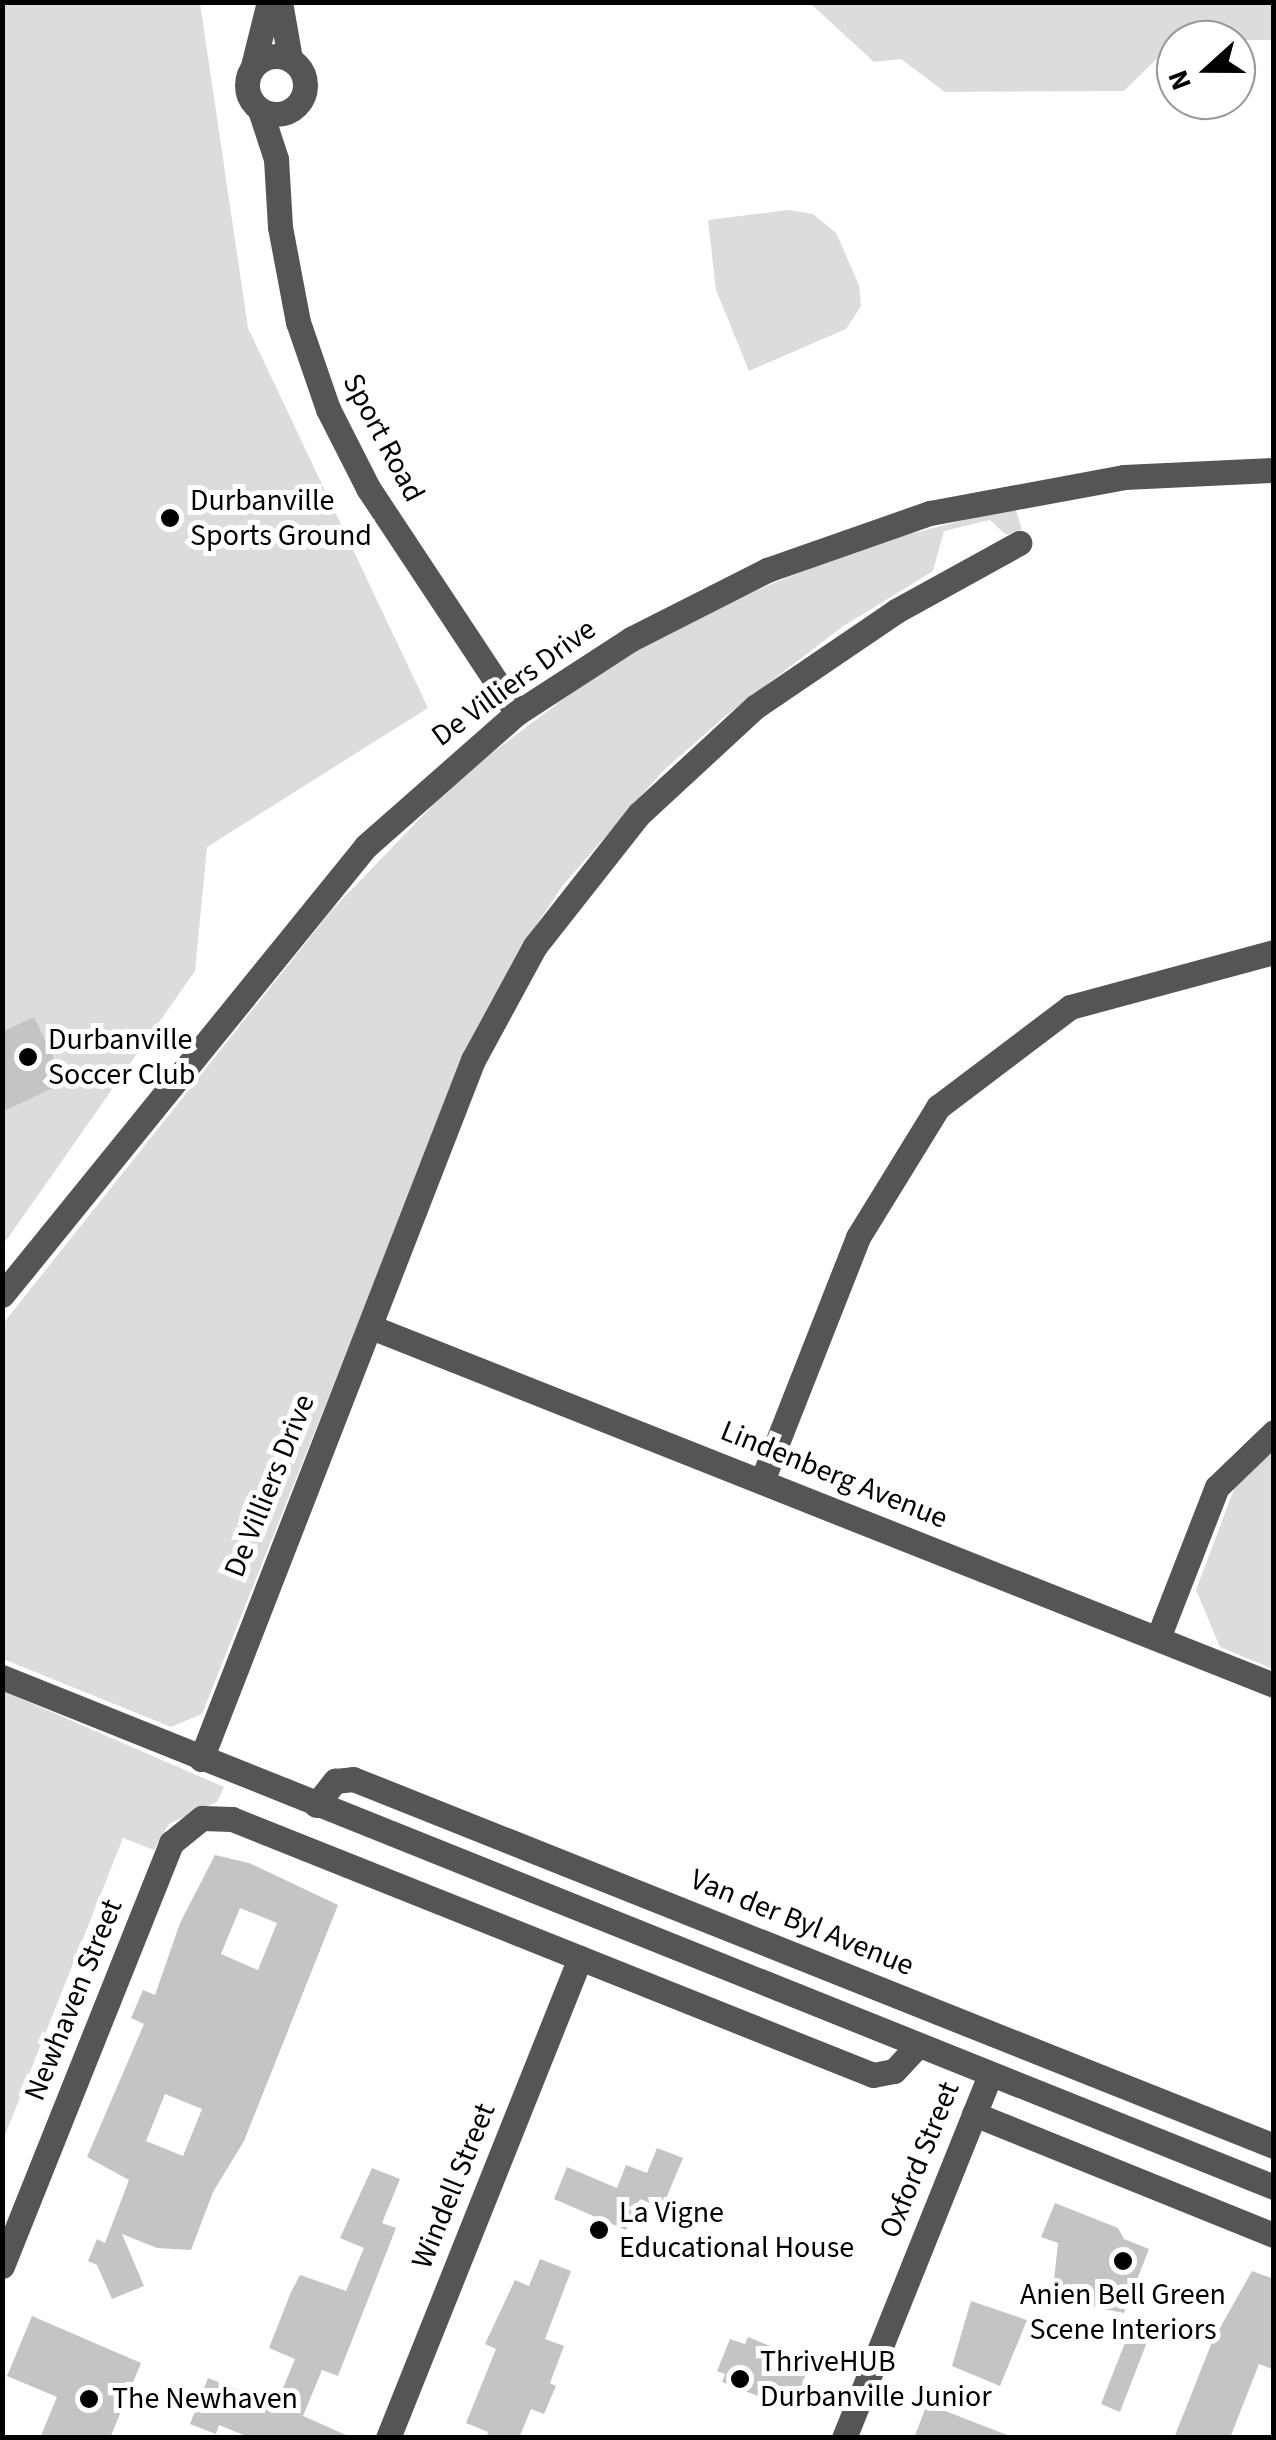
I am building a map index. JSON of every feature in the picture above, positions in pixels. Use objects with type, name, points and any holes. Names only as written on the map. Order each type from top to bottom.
[{"type":"street","points":[[269,2],[246,90],[260,110],[294,108],[305,84],[290,59],[280,2]]},
{"type":"street","points":[[253,66],[276,55],[290,59]]},
{"type":"street","name":"Sport Road","points":[[276,160],[294,108]]},
{"type":"street","name":"Sport Road","points":[[260,110],[276,160],[287,275],[328,410],[368,488],[517,714]]},
{"type":"street","name":"De Villiers Drive","points":[[2,1294],[328,887],[406,806],[517,714],[675,614],[872,531],[1056,486],[1274,470]]},
{"type":"street","name":"De Villiers Drive","points":[[200,1758],[473,1060],[535,946],[602,856],[679,774],[782,686],[896,611],[1020,543]]},
{"type":"street","points":[[762,1482],[858,1238],[938,1107],[1070,1007],[1274,952]]},
{"type":"street","name":"Lindenberg Avenue","points":[[371,1327],[1274,1685]]},
{"type":"street","points":[[1158,1638],[1217,1487],[1274,1432]]},
{"type":"street","points":[[2,1677],[1274,2187]]},
{"type":"street","name":"Van der Byl Avenue","points":[[316,1805],[335,1781],[354,1779],[1274,2146]]},
{"type":"street","name":"Newhaven Street","points":[[2,2266],[172,1843],[194,1822],[232,1819],[580,1958]]},
{"type":"street","points":[[580,1958],[873,2076],[894,2071],[918,2045]]},
{"type":"street","name":"Windell Street","points":[[388,2438],[580,1958]]},
{"type":"street","name":"Oxford Street","points":[[844,2438],[990,2074]]},
{"type":"street","points":[[974,2114],[1274,2235]]},
{"type":"shaded area","name":"Durbanville Sports Ground","points":[[3,3],[200,3],[248,328],[428,708],[207,847],[195,971],[3,1245]]},
{"type":"shaded area","points":[[810,3],[1273,3],[1273,40],[1256,40],[1256,20],[1156,20],[1156,60],[1124,91],[945,92],[901,59],[874,62]]},
{"type":"shaded area","points":[[789,210],[813,214],[836,233],[859,285],[861,306],[846,329],[749,371],[716,290],[708,220]]},
{"type":"shaded area","points":[[1015,507],[1022,529],[1006,535],[990,520],[944,531],[933,571],[842,627],[723,718],[663,771],[563,885],[523,945],[434,1133],[202,1714],[171,1727],[3,1659],[2,1325],[331,911],[459,778],[602,670],[716,607],[867,545]]},
{"type":"shaded area","points":[[1273,1452],[1273,1669],[1220,1647],[1196,1590],[1239,1476]]},
{"type":"shaded area","points":[[3,1691],[224,1787],[217,1802],[169,1824],[154,1850],[123,1838],[3,2140]]},
{"type":"building","name":"Durbanville Soccer Club","points":[[34,1017],[65,1082],[2,1112],[2,1032]]},
{"type":"building","points":[[215,1855],[249,1863],[338,1905],[244,2141],[213,2192],[191,2250],[157,2248],[122,2234],[144,2286],[112,2299],[97,2265],[88,2261],[97,2239],[105,2243],[129,2180],[87,2157],[144,2024],[131,2018],[143,1990],[155,1995],[180,1923]],"holes":[[[240,1908],[277,1923],[258,1970],[221,1954]],[[165,2094],[202,2109],[183,2156],[146,2141]]]},
{"type":"building","points":[[657,2148],[683,2158],[662,2208],[640,2199],[626,2230],[554,2199],[567,2167],[617,2188],[626,2165],[647,2173]]},
{"type":"building","points":[[372,2168],[400,2179],[382,2223],[396,2228],[338,2376],[322,2370],[303,2416],[353,2438],[251,2438],[219,2425],[216,2434],[190,2424],[208,2378],[276,2405],[295,2359],[269,2348],[291,2292],[300,2275],[346,2291],[364,2248],[340,2238]]},
{"type":"building","name":"Anien Bell Green Scene Interiors","points":[[1055,2203],[1118,2228],[1124,2239],[1149,2249],[1124,2313],[1052,2299],[1058,2243],[1041,2237]]},
{"type":"building","points":[[540,2259],[571,2271],[545,2339],[564,2346],[550,2383],[556,2386],[544,2414],[531,2409],[519,2438],[486,2438],[488,2432],[466,2423],[496,2349],[485,2344],[515,2280],[529,2286]]},
{"type":"building","points":[[1252,2271],[1274,2279],[1274,2370],[1259,2364],[1230,2438],[1174,2438],[1212,2342]]},
{"type":"building","points":[[971,2301],[1027,2320],[1000,2386],[952,2366]]},
{"type":"building","points":[[32,2316],[141,2363],[110,2438],[40,2438],[57,2397],[7,2376]]},
{"type":"building","points":[[1128,2335],[1147,2342],[1120,2412],[1101,2404]]},
{"type":"building","points":[[748,2337],[810,2362],[793,2410],[722,2382],[725,2374],[717,2371],[730,2339],[745,2344]]},
{"type":"building","points":[[927,2404],[1010,2436],[914,2438]]},
{"type":"place","name":"Durbanville Sports Ground","points":[[170,518]]},
{"type":"place","name":"Durbanville Soccer Club","points":[[28,1057]]},
{"type":"place","name":"La Vigne Educational House","points":[[599,2230]]},
{"type":"place","name":"Anien Bell Green Scene Interiors","points":[[1123,2261]]},
{"type":"place","name":"ThriveHUB Durbanville Junior","points":[[740,2379]]},
{"type":"place","name":"The Newhaven","points":[[89,2399]]}]
